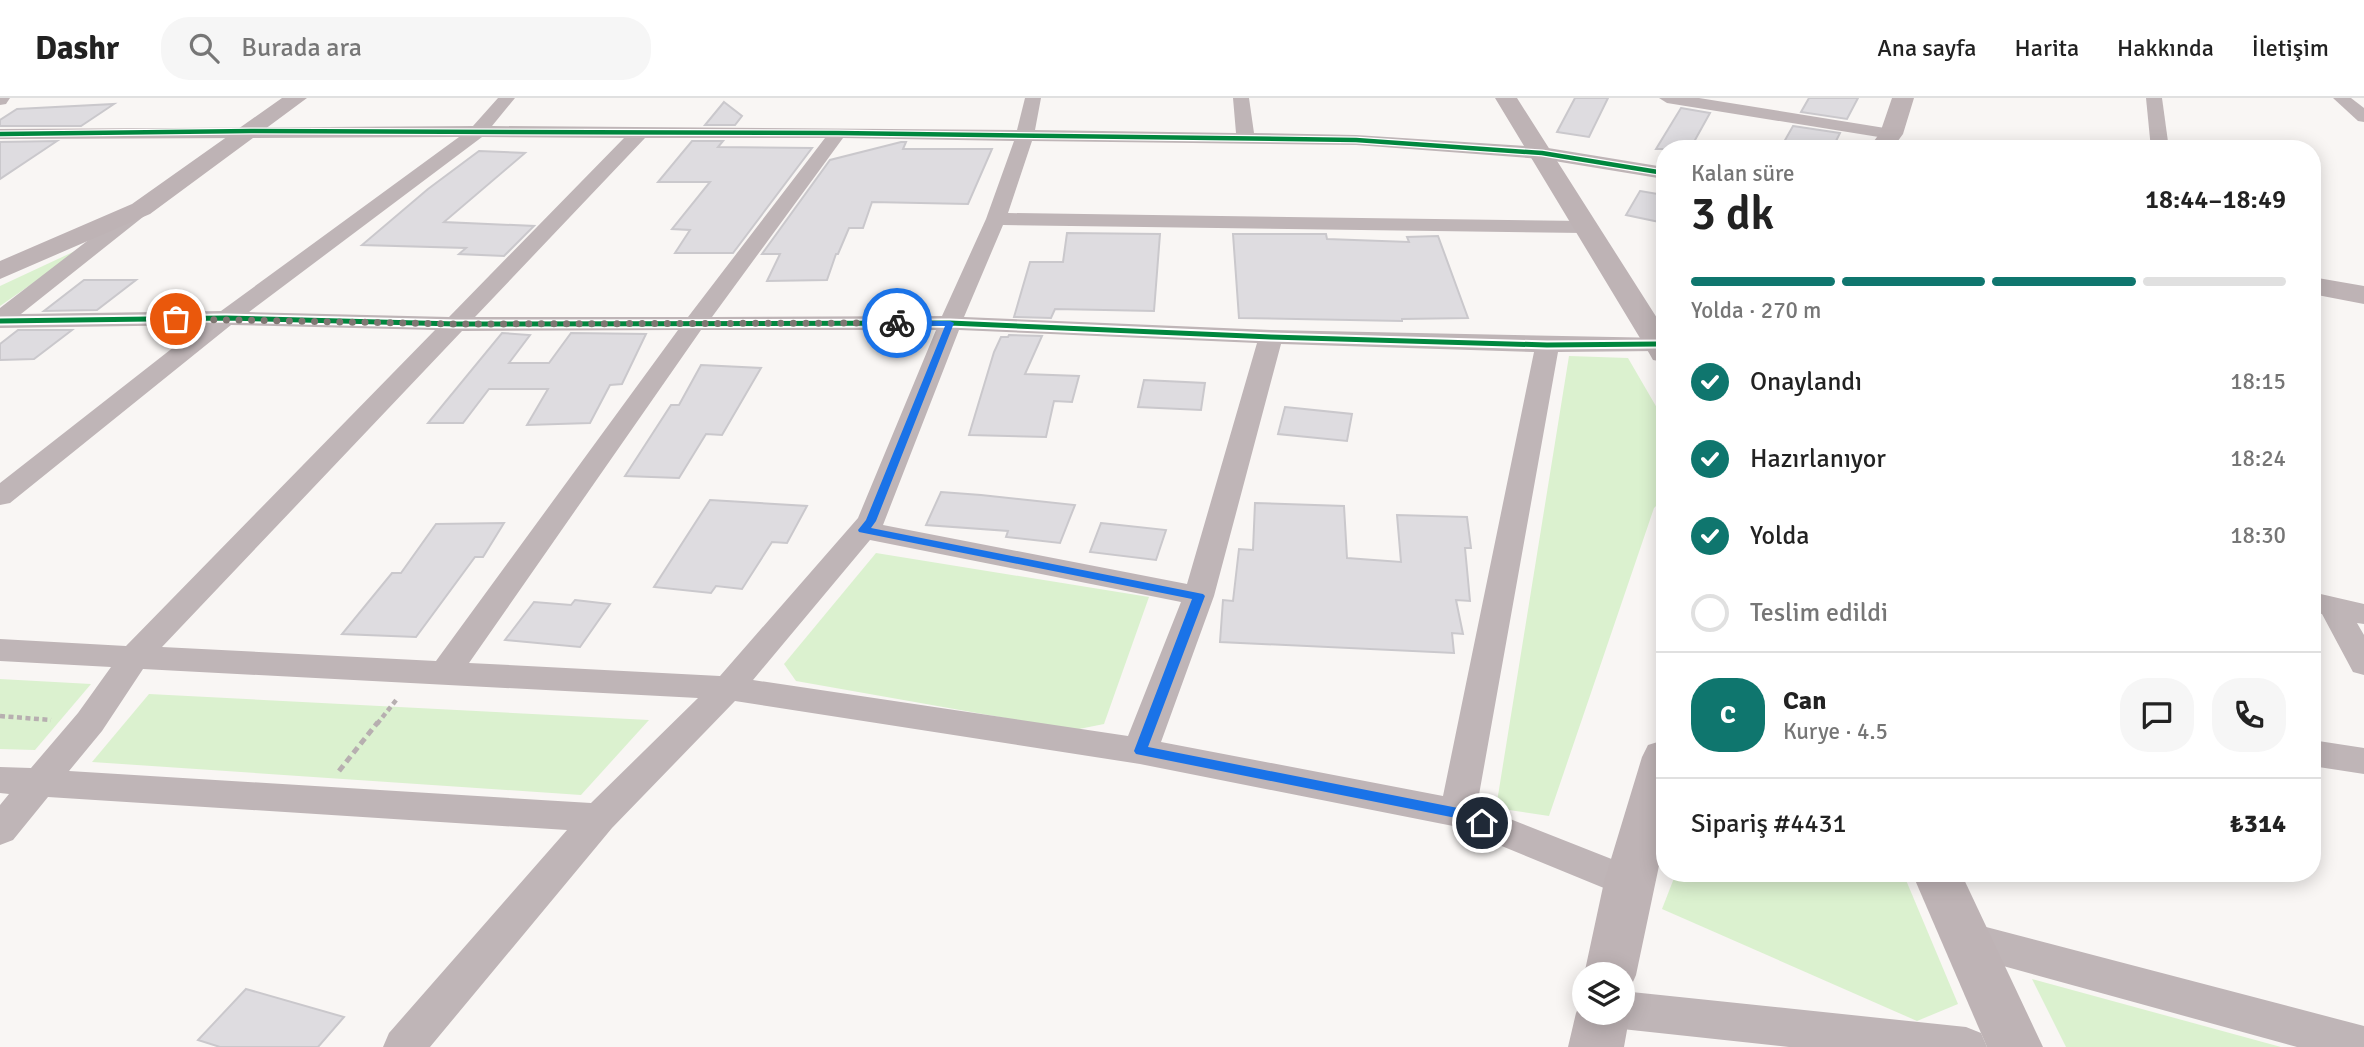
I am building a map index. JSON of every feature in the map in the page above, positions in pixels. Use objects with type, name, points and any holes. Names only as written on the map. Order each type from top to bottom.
[{"type":"street","points":[[0,320],[141,209],[296,98]]},
{"type":"street","points":[[0,497],[226,318],[479,131],[507,98]]},
{"type":"street","points":[[404,1047],[599,818],[727,688],[871,521],[950,323],[996,219],[1034,98]]},
{"type":"street","points":[[1241,98],[1246,138]]},
{"type":"street","points":[[1506,98],[1656,341]]},
{"type":"street","points":[[1667,98],[1880,140]]},
{"type":"street","points":[[1885,140],[1903,98]]},
{"type":"street","points":[[2154,98],[2159,140]]},
{"type":"street","points":[[2341,98],[2364,117]]},
{"type":"street","points":[[0,134],[479,131],[1356,140],[1542,153],[1656,172]]},
{"type":"street","points":[[0,830],[90,722],[135,656],[640,132]]},
{"type":"street","points":[[432,673],[838,133]]},
{"type":"street","points":[[0,271],[141,209]]},
{"type":"street","points":[[996,219],[1584,227]]},
{"type":"street","points":[[2321,288],[2364,295]]},
{"type":"street","points":[[0,320],[226,318],[456,324],[950,323],[1272,337],[1656,349]]},
{"type":"street","points":[[1140,751],[1199,596],[1272,337]]},
{"type":"street","points":[[1458,813],[1547,345]]},
{"type":"street","points":[[863,530],[1199,596]]},
{"type":"street","points":[[2323,605],[2364,614]]},
{"type":"street","points":[[2323,605],[2364,664]]},
{"type":"street","points":[[0,650],[727,688],[1140,751],[1458,813],[1629,882]]},
{"type":"street","points":[[2321,754],[2364,761]]},
{"type":"street","points":[[0,779],[599,818]]},
{"type":"street","points":[[1613,962],[1629,882],[1656,786]]},
{"type":"street","points":[[1940,882],[2015,1047]]},
{"type":"street","points":[[1967,939],[2364,1046]]},
{"type":"street","points":[[1635,1011],[1966,1047]]},
{"type":"street","points":[[1596,1047],[1600,1025]]},
{"type":"path","points":[[317,799],[432,673]]},
{"type":"path","points":[[0,716],[90,722]]},
{"type":"green space","points":[[88,245],[0,306],[0,286]]},
{"type":"green space","points":[[1569,356],[1628,358],[1656,406],[1656,506],[1549,816],[1496,808]]},
{"type":"green space","points":[[876,553],[1149,597],[1104,724],[1074,730],[796,681],[784,664]]},
{"type":"green space","points":[[0,679],[91,684],[35,750],[0,749]]},
{"type":"green space","points":[[149,694],[649,720],[581,795],[92,762]]},
{"type":"green space","points":[[1672,882],[1907,882],[1958,1004],[1917,1021],[1662,909]]},
{"type":"green space","points":[[2032,979],[2281,1047],[2066,1047]]},
{"type":"building","points":[[1575,98],[1608,98],[1589,137],[1557,132]]},
{"type":"building","points":[[1809,98],[1858,98],[1847,119],[1801,112]]},
{"type":"building","points":[[724,102],[742,116],[735,125],[705,125]]},
{"type":"building","points":[[114,104],[81,126],[0,126],[0,120],[17,109]]},
{"type":"building","points":[[1681,108],[1710,113],[1695,140],[1661,140]]},
{"type":"building","points":[[1793,126],[1840,133],[1836,140],[1785,140]]},
{"type":"building","points":[[57,141],[0,179],[0,142]]},
{"type":"building","points":[[692,141],[723,141],[718,147],[812,148],[733,253],[675,253],[690,230],[672,229],[710,182],[658,182]]},
{"type":"building","points":[[906,142],[903,149],[992,149],[968,204],[872,202],[863,228],[849,228],[827,280],[767,281],[780,254],[762,254],[830,160]]},
{"type":"building","points":[[479,151],[525,153],[444,222],[534,226],[504,256],[459,254],[466,248],[362,245],[428,189]]},
{"type":"building","points":[[1640,191],[1656,194],[1656,221],[1626,215]]},
{"type":"building","points":[[1067,233],[1160,234],[1154,311],[1055,309],[1051,318],[1014,317],[1030,262],[1063,262]]},
{"type":"building","points":[[1233,234],[1326,234],[1327,239],[1409,242],[1407,237],[1438,236],[1468,318],[1402,321],[1239,318]]},
{"type":"building","points":[[84,280],[136,280],[97,310],[44,311]]},
{"type":"building","points":[[18,330],[72,330],[34,359],[0,360],[0,344]]},
{"type":"building","points":[[502,333],[530,335],[509,363],[549,363],[571,333],[646,334],[622,384],[610,385],[590,423],[527,425],[548,389],[489,389],[463,423],[428,423]]},
{"type":"building","points":[[1042,336],[1025,374],[1079,376],[1072,402],[1054,401],[1046,437],[969,435],[994,352],[1001,337]]},
{"type":"building","points":[[701,365],[761,368],[722,435],[706,434],[679,478],[625,476],[671,405],[679,405]]},
{"type":"building","points":[[1144,380],[1205,383],[1201,410],[1138,407]]},
{"type":"building","points":[[1285,407],[1352,414],[1347,441],[1278,434]]},
{"type":"building","points":[[941,492],[1075,505],[1060,543],[1006,537],[1008,531],[926,525]]},
{"type":"building","points":[[710,500],[807,506],[787,543],[772,542],[742,589],[716,586],[711,593],[654,587]]},
{"type":"building","points":[[1255,503],[1344,506],[1347,558],[1401,562],[1397,515],[1467,517],[1471,548],[1465,548],[1470,601],[1456,600],[1463,634],[1452,633],[1454,653],[1220,642],[1223,600],[1233,601],[1239,549],[1253,550]]},
{"type":"building","points":[[504,523],[483,557],[475,557],[416,637],[342,634],[392,573],[401,573],[436,524]]},
{"type":"building","points":[[1101,523],[1166,530],[1156,560],[1090,552]]},
{"type":"building","points":[[575,600],[610,604],[580,647],[505,640],[534,602],[571,605]]},
{"type":"building","points":[[246,989],[344,1017],[318,1047],[220,1047],[198,1040]]},
{"type":"cycle path","points":[[0,134],[251,131],[838,133],[1356,140],[1542,153],[1656,172]]},
{"type":"cycle path","points":[[0,321],[226,318],[456,324],[950,323],[1271,337],[1547,345],[1656,344]]},
{"type":"way so far","points":[[176,319],[456,324],[897,323]]},
{"type":"route","points":[[897,323],[950,323],[871,521],[863,530],[1199,596],[1140,751],[1458,813],[1482,823]]}]
